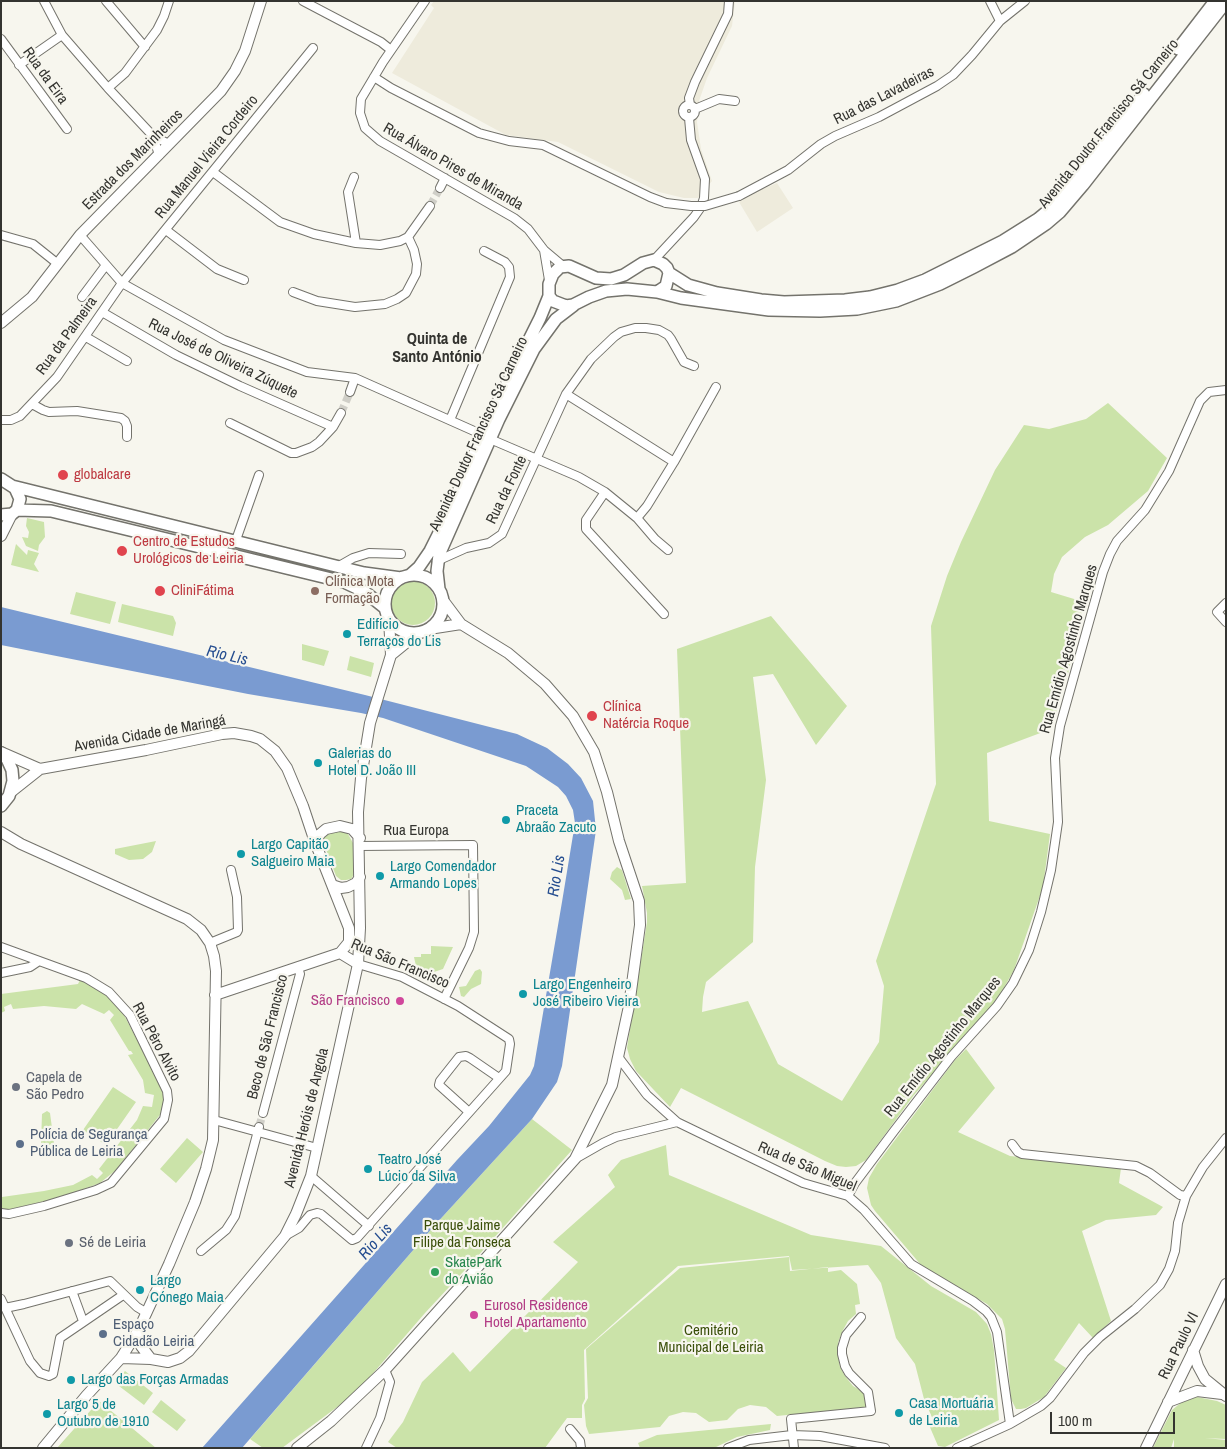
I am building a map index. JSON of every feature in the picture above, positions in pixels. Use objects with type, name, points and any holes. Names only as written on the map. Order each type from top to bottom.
[{"type":"main road","name":"Estrada dos Marinheiros","points":[[1,323],[32,297],[80,235],[213,100],[228,81],[245,51],[261,1]]},
{"type":"main road","name":"Avenida Doutor Francisco Sá Carneiro","points":[[654,260],[688,284],[717,294],[761,300],[814,302],[870,297],[916,283],[954,266],[1017,233],[1055,206],[1103,147],[1215,1]]},
{"type":"main road","name":"Avenida Doutor Francisco Sá Carneiro","points":[[405,577],[419,567],[430,552],[487,437],[534,349],[556,319],[574,306],[589,297],[606,291],[627,289],[769,310],[850,309],[896,301],[940,284],[1012,247],[1060,212],[1226,2]]},
{"type":"main road","points":[[574,306],[557,304],[549,296],[549,284],[556,270],[562,266],[569,266],[596,278],[611,278],[624,276],[643,264],[654,260]]},
{"type":"main road","points":[[657,292],[666,286],[668,270]]},
{"type":"main road","name":"Avenida Doutor Francisco Sá Carneiro","points":[[441,594],[437,561],[487,437],[549,296]]},
{"type":"main road","points":[[1,479],[19,493],[20,499],[10,513],[1,535]]},
{"type":"main road","points":[[12,486],[378,576],[426,578],[441,594],[461,624],[508,653],[545,684],[573,716],[594,752],[607,792],[619,841],[639,901],[640,925],[616,1056],[606,1099],[575,1160],[385,1370],[331,1421],[297,1448]]},
{"type":"main road","points":[[10,513],[51,511],[351,585],[365,592],[401,630],[409,633],[461,624]]},
{"type":"main road","points":[[358,964],[360,842],[358,812],[363,764],[370,723],[391,655],[387,591],[392,584],[405,577]]},
{"type":"main road","points":[[391,655],[423,631],[436,624],[440,617],[441,594]]},
{"type":"main road","name":"Avenida Cidade de Maringá","points":[[10,792],[40,769],[222,734],[234,733],[251,736],[269,745],[281,758],[303,806],[350,932],[348,945],[340,953]]},
{"type":"main road","points":[[1,752],[40,769]]},
{"type":"main road","points":[[1,752],[12,770],[13,781],[10,792],[1,806]]},
{"type":"main road","points":[[315,842],[326,829],[345,826],[358,812]]},
{"type":"main road","points":[[307,820],[326,829]]},
{"type":"main road","points":[[345,826],[356,833],[360,842]]},
{"type":"main road","points":[[1,832],[21,844],[187,919],[201,930],[210,943],[215,964],[214,1120],[212,1147],[195,1202],[138,1331],[121,1358],[42,1448]]},
{"type":"main road","points":[[332,884],[341,888],[348,887],[356,883],[360,877]]},
{"type":"main road","name":"Rua São Francisco","points":[[215,995],[340,953],[358,964]]},
{"type":"main road","name":"Avenida Heróis de Angola","points":[[151,1359],[168,1362],[184,1355],[285,1236],[311,1176],[358,964]]},
{"type":"main road","name":"Rua Paulo VI","points":[[1146,1448],[1226,1284]]},
{"type":"main road","points":[[138,1331],[141,1346],[151,1359]]},
{"type":"main road","points":[[1194,1350],[1198,1366],[1205,1379],[1224,1395]]},
{"type":"main road","points":[[121,1358],[151,1359]]},
{"type":"main road","points":[[1181,1376],[1205,1379]]},
{"type":"main road","points":[[1181,1376],[1198,1390],[1224,1395]]},
{"type":"main road","points":[[1168,1402],[1198,1390]]},
{"type":"street","points":[[44,1],[62,35],[108,88],[153,136],[170,144]]},
{"type":"street","points":[[106,1],[145,47]]},
{"type":"street","points":[[108,88],[125,73],[157,30],[169,1]]},
{"type":"street","points":[[303,1],[381,42],[391,50]]},
{"type":"street","name":"Rua Álvaro Pires de Miranda","points":[[425,1],[391,50],[361,99],[361,120],[365,128],[380,141],[514,218],[528,229],[544,250],[562,266]]},
{"type":"street","points":[[692,107],[689,98],[728,14],[729,1]]},
{"type":"street","points":[[990,1],[1000,20]]},
{"type":"street","name":"Rua das Lavadeiras","points":[[374,77],[391,88],[479,133],[516,142],[544,145],[666,203],[705,206],[739,196],[788,170],[821,144],[835,136],[879,117],[937,86],[953,75],[1000,20],[1025,1]]},
{"type":"street","points":[[19,65],[62,35]]},
{"type":"street","name":"Rua da Eira","points":[[1,40],[67,129]]},
{"type":"street","name":"Rua Manuel Vieira Cordeiro","points":[[122,283],[314,48]]},
{"type":"street","points":[[654,260],[694,217],[704,198],[705,179],[690,140],[689,118],[682,111],[684,107],[692,107],[719,99],[735,101]]},
{"type":"street","points":[[153,136],[159,154]]},
{"type":"street","points":[[213,172],[280,222],[314,234],[356,243],[390,244],[408,237],[430,206]]},
{"type":"street","points":[[354,177],[348,192],[356,243]]},
{"type":"street","points":[[440,188],[444,178]]},
{"type":"street","points":[[166,230],[217,270],[244,280]]},
{"type":"street","points":[[1,235],[33,244],[58,264]]},
{"type":"street","points":[[80,235],[122,283],[224,340],[307,372],[356,378],[578,477],[605,492],[637,518],[654,539],[668,550]]},
{"type":"street","points":[[293,292],[317,301],[355,307],[385,304],[398,299],[406,293],[416,274],[417,264],[414,250],[408,237]]},
{"type":"street","points":[[666,247],[668,270]]},
{"type":"street","name":"Rua Álvaro Pires de Miranda","points":[[544,250],[549,284]]},
{"type":"street","points":[[450,420],[510,277],[509,267],[505,262],[484,251]]},
{"type":"street","points":[[82,297],[106,265]]},
{"type":"street","name":"Rua da Palmeira","points":[[1,420],[16,419],[32,404],[68,363],[122,283]]},
{"type":"street","name":"Rua José de Oliveira Zúquete","points":[[102,312],[176,355],[333,427]]},
{"type":"street","name":"Rua da Fonte","points":[[437,561],[466,548],[489,543],[502,534],[566,394],[599,350],[614,337],[628,330],[646,328],[664,332],[671,339],[684,362],[694,366]]},
{"type":"street","points":[[86,337],[127,361]]},
{"type":"street","points":[[350,392],[356,378]]},
{"type":"street","points":[[637,518],[647,506],[674,462],[716,387]]},
{"type":"street","name":"Rua Emídio Agostinho Marques","points":[[848,1196],[888,1138],[951,1058],[997,1006],[1012,983],[1029,950],[1041,912],[1058,822],[1055,758],[1060,726],[1110,554],[1117,541],[1144,510],[1169,471],[1200,401],[1209,392],[1226,390]]},
{"type":"street","points":[[566,394],[674,462]]},
{"type":"street","points":[[32,404],[49,412],[77,411],[121,418],[127,426],[127,437]]},
{"type":"street","points":[[230,423],[291,453],[312,448],[326,436],[341,413]]},
{"type":"street","points":[[236,540],[259,475]]},
{"type":"street","points":[[605,492],[586,520],[586,529],[664,614]]},
{"type":"street","points":[[339,566],[353,558],[369,553],[402,554]]},
{"type":"street","points":[[1226,603],[1217,612],[1226,622]]},
{"type":"street","name":"Rua Europa","points":[[360,842],[473,845],[474,932],[469,948],[444,998]]},
{"type":"street","points":[[210,943],[237,932],[237,897],[231,870]]},
{"type":"street","name":"Rua Pêro Alvito","points":[[1,948],[86,978],[100,985],[118,1001],[130,1015],[150,1053],[167,1091],[168,1107],[164,1119],[118,1176],[106,1187],[44,1206],[9,1214],[1,1213]]},
{"type":"street","points":[[1,973],[30,966],[39,961]]},
{"type":"street","name":"Rua São Francisco","points":[[358,964],[402,977],[470,1013],[509,1039],[506,1071],[499,1078]]},
{"type":"street","name":"Beco de São Francisco","points":[[263,1113],[300,974],[298,967]]},
{"type":"street","points":[[285,1236],[299,1228],[310,1215],[314,1214],[321,1214],[352,1240],[357,1238],[369,1226],[499,1078],[470,1058],[462,1056],[440,1080],[439,1084],[469,1112]]},
{"type":"street","name":"Rua de São Miguel","points":[[616,1056],[647,1095],[676,1122],[803,1183],[848,1196],[864,1210],[911,1264],[973,1301],[986,1311],[997,1332],[1010,1424]]},
{"type":"street","points":[[214,1120],[259,1130],[317,1148]]},
{"type":"street","points":[[575,1160],[616,1137],[676,1122]]},
{"type":"street","points":[[201,1251],[226,1230],[234,1219],[259,1130]]},
{"type":"street","points":[[957,1448],[1010,1424],[1033,1412],[1046,1402],[1100,1337],[1135,1309],[1160,1285],[1172,1260],[1178,1223],[1186,1196],[1203,1167],[1226,1138]]},
{"type":"street","points":[[1012,1144],[1022,1154],[1136,1166],[1150,1173],[1180,1195],[1186,1196]]},
{"type":"street","points":[[311,1176],[369,1226]]},
{"type":"street","points":[[5,1308],[108,1281],[137,1307],[145,1317]]},
{"type":"street","points":[[72,1291],[83,1321]]},
{"type":"street","points":[[1,1299],[36,1370],[44,1376],[52,1376],[60,1338],[123,1295]]},
{"type":"street","points":[[794,1448],[791,1419],[871,1411],[868,1392],[849,1373],[842,1354],[846,1335],[862,1317]]},
{"type":"street","points":[[366,1448],[380,1418],[390,1382],[385,1370]]},
{"type":"street","points":[[570,1429],[580,1441],[582,1448]]},
{"type":"street","points":[[728,1448],[749,1440],[792,1435],[820,1436],[885,1448]]},
{"type":"shaded area","points":[[434,1],[735,1],[732,26],[707,78],[699,101],[697,122],[701,149],[712,181],[698,198],[684,198],[659,192],[558,142],[506,135],[392,73],[434,8],[431,5]]},
{"type":"shaded area","points":[[777,183],[793,208],[757,232],[739,202]]},
{"type":"green space","points":[[1108,403],[1167,458],[1148,491],[1108,525],[1085,537],[1062,557],[1054,574],[1051,592],[1084,602],[1068,674],[1051,729],[987,753],[989,821],[1050,834],[1043,887],[1014,970],[1001,993],[987,1012],[914,1095],[866,1160],[856,1166],[837,1166],[825,1161],[681,1088],[670,1107],[636,1071],[627,1048],[647,922],[642,886],[686,883],[677,649],[771,616],[847,706],[816,745],[773,674],[753,677],[766,780],[755,867],[753,942],[706,982],[702,1012],[748,1001],[778,1064],[842,1101],[879,1042],[884,986],[876,961],[936,784],[931,626],[947,576],[995,470],[1024,425],[1049,429],[1086,419]]},
{"type":"green space","points":[[27,518],[44,522],[45,537],[39,545],[38,551],[26,546],[22,537],[28,538]]},
{"type":"green space","points":[[16,544],[27,555],[28,550],[39,553],[34,564],[39,572],[11,565]]},
{"type":"green space","points":[[409,581],[417,581],[429,587],[435,603],[429,619],[417,625],[409,625],[397,619],[391,607],[391,599],[397,587]]},
{"type":"green space","points":[[76,592],[116,602],[110,624],[70,614]]},
{"type":"green space","points":[[122,604],[173,616],[176,623],[173,636],[118,622]]},
{"type":"green space","points":[[302,644],[329,651],[324,666],[302,660]]},
{"type":"green space","points":[[350,656],[374,663],[371,677],[347,670]]},
{"type":"green space","points":[[344,831],[348,834],[353,843],[355,873],[351,879],[341,880],[336,876],[324,844],[324,838],[329,833]]},
{"type":"green space","points":[[156,841],[152,852],[143,859],[129,860],[115,854],[115,849]]},
{"type":"green space","points":[[617,867],[622,870],[631,899],[625,900],[622,890],[610,879],[612,872]]},
{"type":"green space","points":[[431,946],[453,947],[443,969],[425,975],[417,971],[414,957],[421,957],[421,954],[431,954]]},
{"type":"green space","points":[[480,969],[482,972],[481,984],[471,989],[464,997],[461,996],[459,987],[466,986],[475,971]]},
{"type":"green space","points":[[80,980],[105,994],[123,1013],[157,1078],[164,1097],[163,1111],[116,1170],[100,1183],[59,1198],[11,1209],[1,1209],[2,1197],[73,1185],[92,1175],[97,1179],[103,1173],[99,1169],[137,1120],[143,1106],[152,1107],[154,1095],[145,1093],[143,1080],[128,1055],[133,1054],[129,1051],[110,1020],[114,1015],[109,1010],[104,1014],[82,1004],[76,1009],[44,1006],[13,1009],[11,1004],[4,1007],[5,1011],[1,1013],[1,994],[78,984]]},
{"type":"green space","points":[[966,1049],[995,1088],[958,1132],[1010,1156],[1121,1168],[1119,1183],[1163,1207],[1156,1215],[1106,1220],[1082,1231],[1111,1321],[1093,1338],[1079,1323],[1054,1360],[1066,1368],[1044,1397],[1021,1409],[1016,1409],[1011,1399],[1005,1329],[1002,1319],[987,1304],[921,1265],[875,1211],[871,1205],[867,1188],[869,1178],[877,1164],[955,1060]]},
{"type":"green space","points":[[113,1087],[136,1102],[106,1145],[83,1130]]},
{"type":"green space","points":[[47,1111],[50,1113],[54,1143],[44,1147],[41,1143],[42,1114]]},
{"type":"green space","name":"Parque Jaime Filipe da Fonseca","points":[[532,1119],[572,1150],[352,1396],[282,1448],[263,1448],[250,1439],[434,1226]]},
{"type":"green space","points":[[187,1138],[203,1152],[176,1183],[160,1169]]},
{"type":"green space","points":[[666,1145],[669,1175],[811,1235],[881,1246],[931,1286],[976,1312],[987,1324],[991,1334],[994,1350],[999,1420],[945,1447],[938,1446],[929,1425],[934,1422],[924,1399],[915,1364],[896,1338],[881,1283],[868,1265],[792,1270],[789,1256],[678,1266],[584,1350],[585,1399],[582,1405],[582,1418],[567,1418],[545,1448],[397,1448],[388,1442],[403,1422],[422,1382],[453,1352],[470,1372],[578,1262],[553,1242],[615,1187],[608,1175],[621,1160]]},
{"type":"green space","name":"Cemitério Municipal de Leiria","points":[[789,1257],[790,1271],[828,1267],[828,1272],[841,1270],[857,1284],[860,1304],[855,1305],[856,1314],[848,1321],[842,1332],[838,1343],[838,1354],[840,1367],[845,1376],[853,1386],[865,1393],[866,1407],[777,1416],[766,1407],[750,1405],[738,1409],[727,1420],[709,1422],[696,1413],[683,1412],[669,1416],[660,1427],[589,1434],[586,1426],[584,1405],[588,1398],[586,1349],[680,1268]]},
{"type":"green space","points":[[125,1371],[153,1393],[144,1405],[115,1383]]},
{"type":"green space","points":[[1197,1397],[1226,1405],[1226,1439],[1205,1438],[1226,1440],[1226,1448],[1174,1448],[1174,1439],[1171,1448],[1153,1448],[1172,1410],[1183,1401]]},
{"type":"green space","points":[[161,1400],[186,1420],[177,1431],[152,1412]]},
{"type":"green space","points":[[99,1401],[132,1428],[156,1448],[57,1448]]},
{"type":"green space","points":[[771,1424],[770,1430],[737,1437],[714,1448],[640,1448],[638,1443],[657,1435]]},
{"type":"water","name":"Rio Lis","points":[[1,607],[365,695],[517,734],[547,748],[568,764],[581,778],[593,801],[596,830],[562,1066],[557,1082],[532,1119],[434,1226],[242,1448],[202,1448],[489,1126],[530,1075],[534,1066],[575,823],[573,810],[566,796],[558,787],[526,766],[383,718],[248,694],[1,645]]},
{"type":"tunnel","points":[[430,206],[440,188]]},
{"type":"tunnel","points":[[341,413],[350,392]]},
{"type":"tunnel","points":[[259,1127],[263,1113]]},
{"type":"place","name":"globalcare","points":[[63,475]]},
{"type":"place","name":"Centro de Estudos Urológicos de Leiria","points":[[122,551]]},
{"type":"place","name":"CliniFátima","points":[[160,591]]},
{"type":"place","name":"Clínica Mota Formação","points":[[315,591]]},
{"type":"place","name":"Edifício Terraços do Lis","points":[[347,634]]},
{"type":"place","name":"Clínica Natércia Roque","points":[[592,716]]},
{"type":"place","name":"Galerias do Hotel D. João III","points":[[318,763]]},
{"type":"place","name":"Praceta Abraão Zacuto","points":[[506,820]]},
{"type":"place","name":"Largo Capitão Salgueiro Maia","points":[[241,854]]},
{"type":"place","name":"Largo Comendador Armando Lopes","points":[[380,876]]},
{"type":"place","name":"Largo Engenheiro José Ribeiro Vieira","points":[[523,994]]},
{"type":"place","name":"São Francisco","points":[[400,1001]]},
{"type":"place","name":"Capela de São Pedro","points":[[16,1087]]},
{"type":"place","name":"Polícia de Segurança Pública de Leiria","points":[[20,1144]]},
{"type":"place","name":"Teatro José Lúcio da Silva","points":[[368,1169]]},
{"type":"place","name":"Sé de Leiria","points":[[69,1243]]},
{"type":"place","name":"SkatePark do Avião","points":[[435,1272]]},
{"type":"place","name":"Largo Cónego Maia","points":[[140,1290]]},
{"type":"place","name":"Eurosol Residence Hotel Apartamento","points":[[474,1315]]},
{"type":"place","name":"Espaço Cidadão Leiria","points":[[103,1334]]},
{"type":"place","name":"Largo das Forças Armadas","points":[[71,1380]]},
{"type":"place","name":"Casa Mortuária de Leiria","points":[[899,1413]]},
{"type":"place","name":"Largo 5 de Outubro de 1910","points":[[47,1414]]},
{"type":"district","name":"Quinta de Santo António","points":[[437,349]]}]
